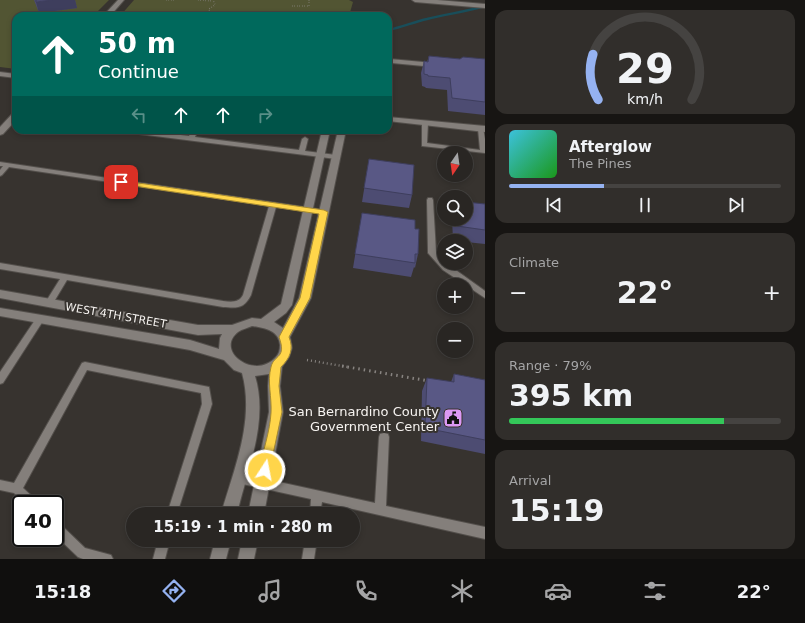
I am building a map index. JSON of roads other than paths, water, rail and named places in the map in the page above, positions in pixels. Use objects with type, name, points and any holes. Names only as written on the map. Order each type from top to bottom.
[{"type":"street","points":[[110,12],[121,0]]},
{"type":"street","points":[[415,0],[485,6]]},
{"type":"street","points":[[0,74],[12,76]]},
{"type":"street","points":[[0,132],[12,119]]},
{"type":"street","points":[[392,119],[483,129]]},
{"type":"street","points":[[263,323],[282,310],[286,305],[325,134]]},
{"type":"street","points":[[284,337],[305,298],[341,134]]},
{"type":"street","name":"WEST 4TH STREET","points":[[0,294],[198,330],[233,329]]},
{"type":"street","name":"WEST 4TH STREET","points":[[0,312],[190,345],[227,356]]},
{"type":"street","points":[[252,322],[263,323],[276,328],[284,337],[287,344],[283,359],[276,366],[268,370],[247,370],[237,366],[225,352],[224,344],[227,336],[233,329],[242,324],[252,322]]},
{"type":"street","points":[[257,507],[276,412],[274,386],[276,366]]},
{"type":"street","points":[[231,507],[254,409],[253,390],[247,370]]},
{"type":"street","points":[[218,559],[221,547]]},
{"type":"street","points":[[246,559],[249,547]]},
{"type":"lane","points":[[392,61],[442,66]]},
{"type":"lane","points":[[424,123],[424,145],[483,152],[483,129]]},
{"type":"lane","points":[[157,134],[336,157]]},
{"type":"lane","points":[[191,138],[193,134]]},
{"type":"lane","points":[[302,152],[305,139]]},
{"type":"lane","points":[[0,174],[4,164],[324,212]]},
{"type":"lane","points":[[430,200],[432,253],[446,268],[485,295]]},
{"type":"lane","points":[[0,266],[236,305],[244,301],[247,295],[274,205]]},
{"type":"lane","points":[[49,303],[65,277]]},
{"type":"lane","points":[[0,380],[40,319]]},
{"type":"lane","points":[[17,489],[85,366],[206,390],[206,404],[174,507]]},
{"type":"lane","points":[[380,510],[384,438]]},
{"type":"lane","points":[[238,478],[485,533]]},
{"type":"lane","points":[[0,485],[17,489],[23,495]]},
{"type":"lane","points":[[316,507],[317,496]]},
{"type":"lane","points":[[64,536],[82,553],[106,559]]},
{"type":"lane","points":[[158,559],[162,547]]},
{"type":"lane","points":[[308,559],[310,547]]},
{"type":"waterway","points":[[392,29],[427,19],[485,6]]},
{"type":"place","name":"San Bernardino County Government Center","points":[[453,418]]}]
